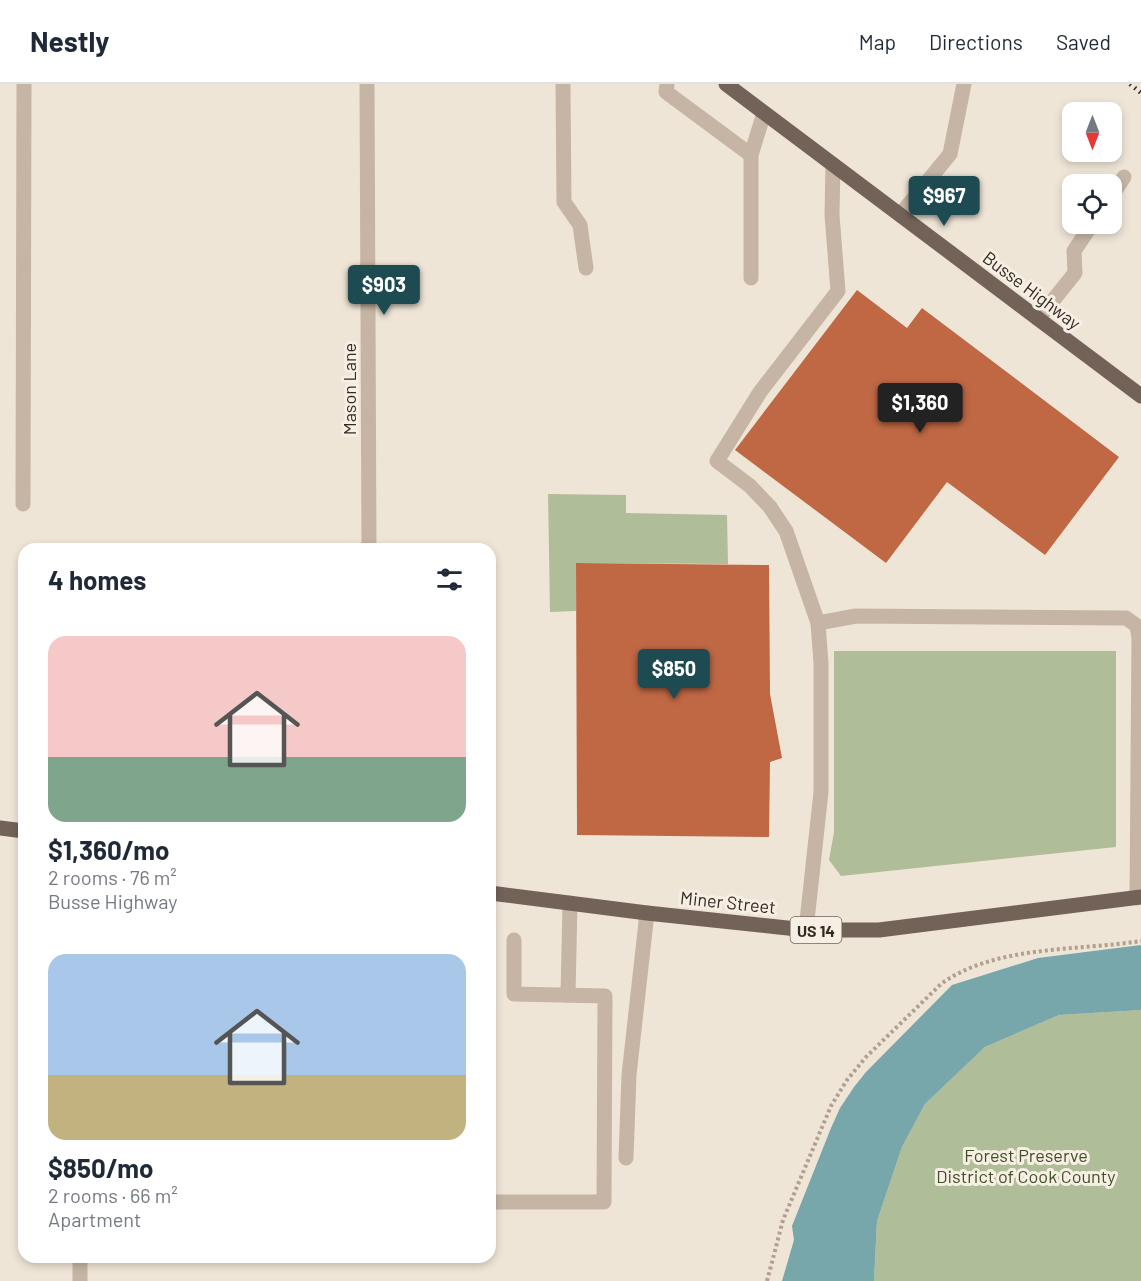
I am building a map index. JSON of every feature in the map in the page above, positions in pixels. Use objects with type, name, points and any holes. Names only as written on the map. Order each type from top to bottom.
[{"type":"main road","name":"Busse Highway","points":[[726,84],[1141,396]]},
{"type":"main road","points":[[0,828],[18,830]]},
{"type":"main road","name":"Miner Street","points":[[496,894],[807,930],[879,930],[1139,898]]},
{"type":"street","points":[[23,504],[24,84]]},
{"type":"street","name":"Mason Lane","points":[[367,84],[369,543]]},
{"type":"street","points":[[563,84],[564,202],[580,225],[586,268]]},
{"type":"street","points":[[667,84],[666,92],[751,155]]},
{"type":"street","points":[[900,215],[950,154],[964,84]]},
{"type":"street","points":[[751,278],[751,155],[764,113]]},
{"type":"street","points":[[807,930],[821,792],[821,663],[818,623],[786,531],[770,507],[757,493],[717,460],[760,392],[838,291],[832,215],[833,165]]},
{"type":"street","points":[[1038,319],[1075,273],[1074,251],[1085,234]]},
{"type":"street","points":[[818,623],[856,616],[1126,618],[1137,626],[1139,638],[1139,898]]},
{"type":"street","points":[[568,995],[570,903]]},
{"type":"street","points":[[626,1158],[629,1075],[647,913]]},
{"type":"street","points":[[496,1202],[604,1202],[605,996],[514,994],[514,940]]},
{"type":"street","points":[[80,1263],[80,1281]]},
{"type":"path","points":[[767,1281],[783,1220],[831,1106],[847,1080],[866,1057],[941,984],[952,976],[993,961],[1034,952],[1141,941]]},
{"type":"green space","points":[[548,494],[626,495],[626,513],[727,515],[728,564],[576,563],[576,611],[550,612]]},
{"type":"green space","points":[[834,651],[1116,651],[1116,847],[841,876],[829,860],[834,832]]},
{"type":"green space","name":"Forest Preserve District of Cook County","points":[[1141,1010],[1141,1281],[874,1281],[877,1221],[902,1147],[925,1104],[985,1047],[1059,1015]]},
{"type":"water","points":[[1141,945],[1141,1010],[1059,1015],[985,1047],[925,1104],[902,1147],[877,1221],[874,1281],[782,1281],[794,1240],[792,1226],[840,1108],[866,1072],[952,985],[1038,958]]},
{"type":"building","points":[[857,290],[907,328],[922,308],[1119,457],[1045,555],[947,482],[886,563],[735,450]]},
{"type":"building","points":[[576,563],[769,565],[770,694],[782,758],[770,762],[769,837],[577,835]]},
{"type":"railway","points":[[1130,84],[1141,93]]}]
